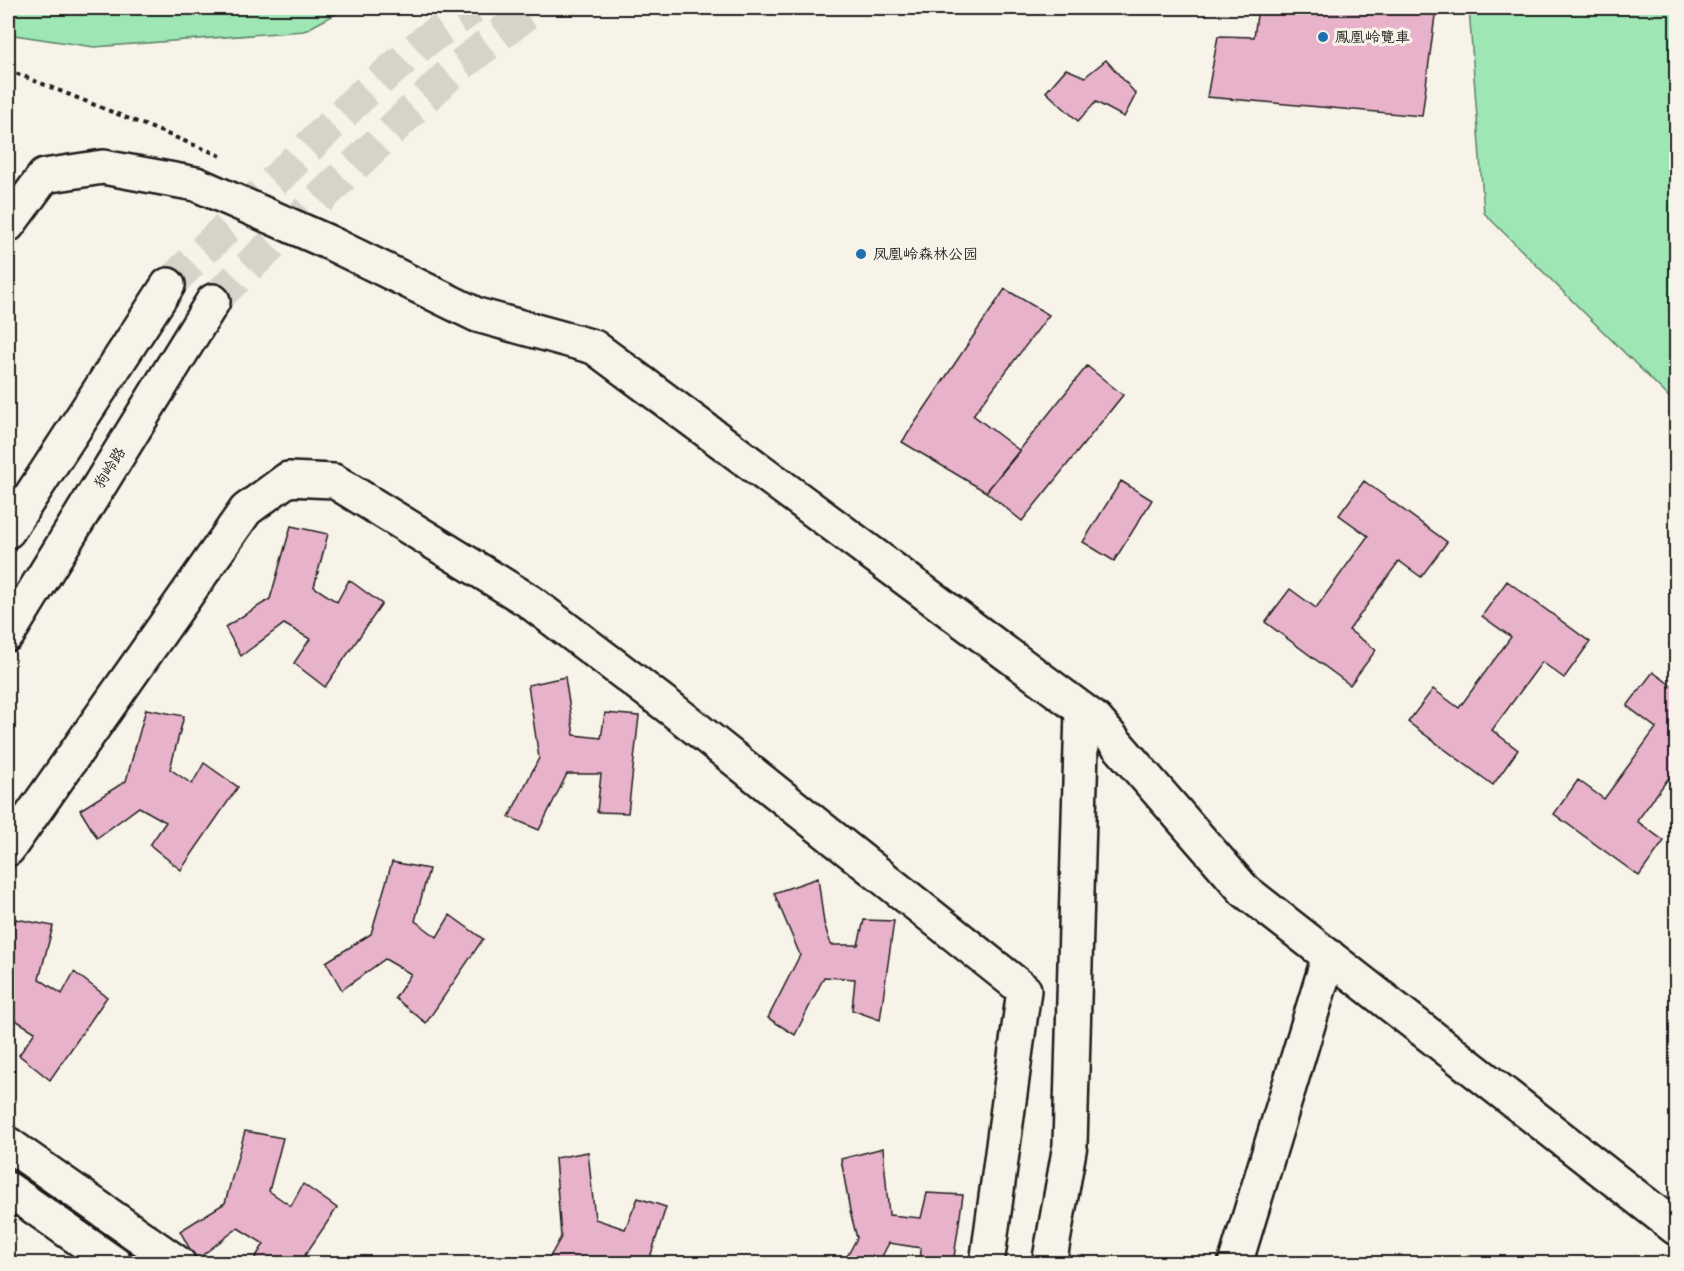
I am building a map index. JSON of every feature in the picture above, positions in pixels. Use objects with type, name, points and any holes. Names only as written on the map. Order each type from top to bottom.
[{"type":"street","points":[[8,225],[44,176],[103,167],[196,184],[330,243],[477,315],[594,347],[1096,720],[1244,890],[1677,1228]]},
{"type":"street","points":[[8,531],[168,285]]},
{"type":"street","name":"狗岭路","points":[[8,634],[213,301]]},
{"type":"street","points":[[8,849],[246,510],[288,479],[334,481],[529,601],[673,710],[1024,990],[987,1263]]},
{"type":"street","points":[[1049,1263],[1070,1145],[1082,710]]},
{"type":"street","points":[[1235,1263],[1329,957]]},
{"type":"street","points":[[8,1143],[180,1263]]},
{"type":"street","points":[[8,1189],[115,1263]]},
{"type":"path","points":[[8,70],[219,155],[227,164]]},
{"type":"green space","points":[[8,8],[347,8],[304,31],[94,47],[8,34]]},
{"type":"green space","points":[[1469,8],[1676,8],[1676,404],[1484,213]]},
{"type":"building","points":[[1258,8],[1436,8],[1422,116],[1207,97],[1218,36],[1254,37]]},
{"type":"building","points":[[1106,60],[1136,94],[1124,117],[1096,102],[1078,121],[1046,92],[1066,69],[1085,77]]},
{"type":"building","points":[[1005,289],[1049,315],[973,415],[1020,451],[986,492],[902,442]]},
{"type":"building","points":[[1087,366],[1123,395],[1022,521],[986,492]]},
{"type":"building","points":[[1121,481],[1152,500],[1114,561],[1083,542]]},
{"type":"building","points":[[1364,481],[1447,542],[1421,577],[1399,561],[1349,630],[1376,650],[1350,685],[1265,622],[1290,589],[1316,608],[1368,536],[1339,515]]},
{"type":"building","points":[[291,526],[328,534],[314,587],[337,602],[349,580],[382,604],[325,687],[294,663],[310,639],[284,624],[241,656],[225,627],[270,599]]},
{"type":"building","points":[[1507,581],[1590,642],[1564,678],[1542,662],[1492,730],[1518,750],[1493,785],[1408,722],[1433,689],[1459,708],[1511,637],[1482,616]]},
{"type":"building","points":[[1653,672],[1676,689],[1676,768],[1637,821],[1664,841],[1639,876],[1554,814],[1578,780],[1604,799],[1656,728],[1627,706]]},
{"type":"building","points":[[565,677],[574,735],[601,738],[605,713],[639,716],[628,813],[597,812],[601,774],[567,774],[539,830],[509,817],[539,758],[528,685]]},
{"type":"building","points":[[146,709],[184,716],[170,769],[192,784],[204,763],[238,787],[181,870],[150,845],[166,822],[139,807],[97,838],[80,810],[126,781]]},
{"type":"building","points":[[392,862],[429,869],[415,921],[437,937],[450,915],[483,939],[426,1023],[395,998],[411,974],[385,959],[342,990],[326,962],[371,934]]},
{"type":"building","points":[[818,878],[824,923],[831,945],[858,945],[864,920],[894,921],[880,1020],[852,1010],[855,979],[824,977],[795,1035],[768,1018],[800,955],[774,893]]},
{"type":"building","points":[[16,919],[53,926],[39,979],[62,994],[74,972],[107,997],[50,1080],[19,1055],[35,1032],[8,1017],[8,949]]},
{"type":"building","points":[[245,1131],[283,1138],[269,1191],[291,1206],[303,1184],[337,1208],[299,1264],[251,1264],[264,1244],[238,1228],[196,1260],[180,1231],[225,1203]]},
{"type":"building","points":[[883,1148],[889,1215],[921,1218],[927,1193],[963,1195],[953,1264],[920,1264],[921,1248],[889,1243],[878,1264],[843,1264],[857,1238],[841,1159]]},
{"type":"building","points":[[588,1152],[595,1219],[625,1229],[638,1198],[666,1207],[648,1264],[615,1264],[616,1258],[588,1258],[584,1264],[546,1264],[561,1237],[555,1158]]},
{"type":"tunnel","points":[[168,285],[360,97],[425,41],[473,8]]},
{"type":"tunnel","points":[[213,301],[453,71],[534,8]]},
{"type":"place","name":"鳳凰岭覽車","points":[[1323,37]]},
{"type":"place","name":"凤凰岭森林公园","points":[[861,254]]}]
